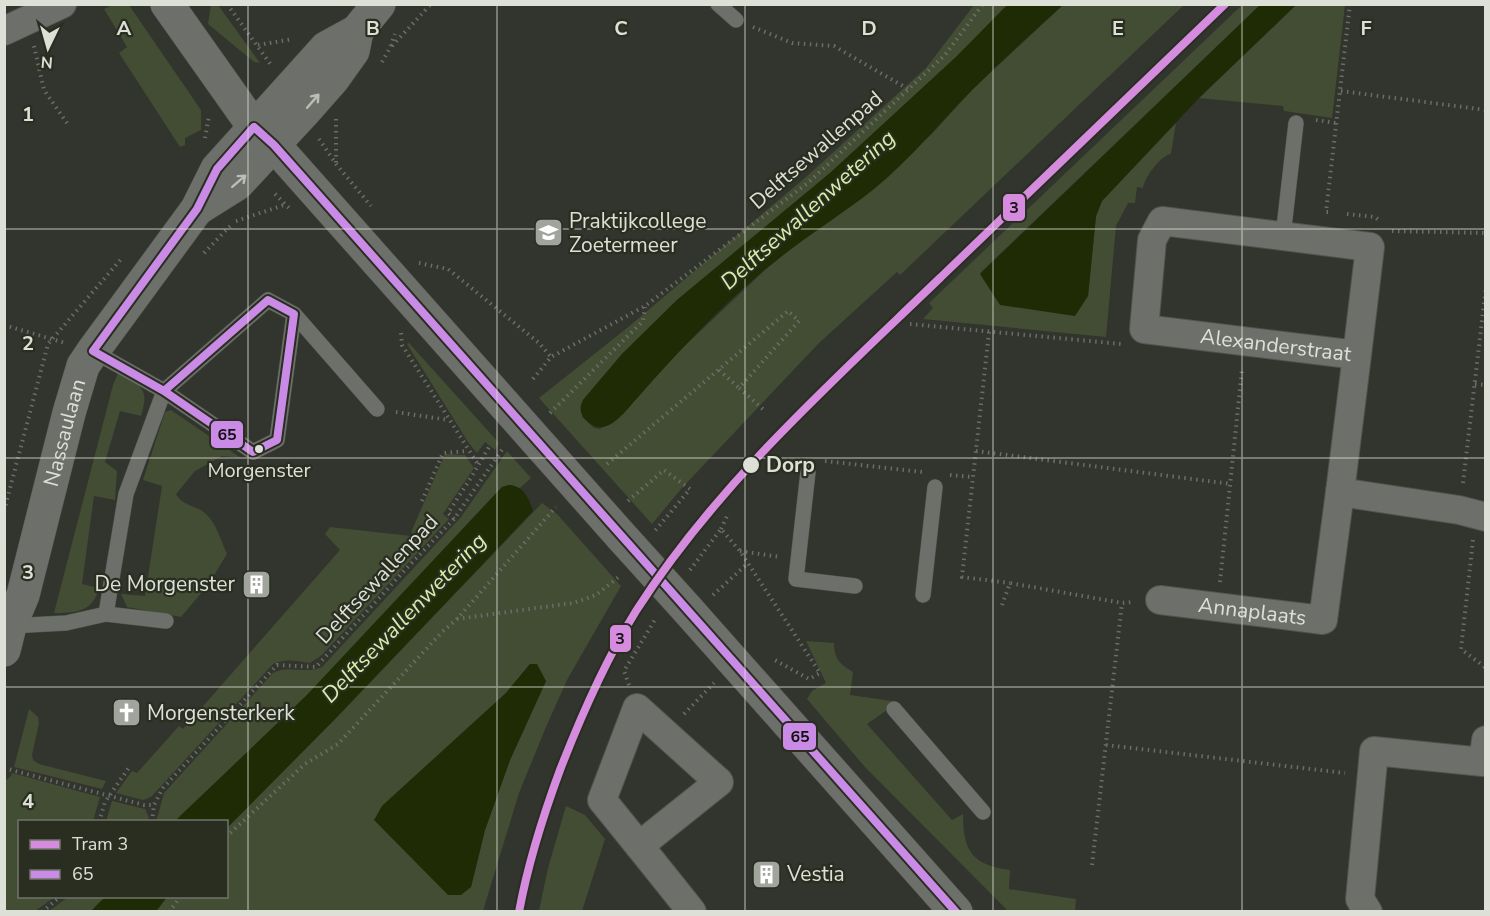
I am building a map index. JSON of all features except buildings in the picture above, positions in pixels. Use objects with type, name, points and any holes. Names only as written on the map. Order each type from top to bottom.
[{"type":"street","points":[[16,25],[62,4]]},
{"type":"street","points":[[167,4],[264,136],[699,602],[957,912]]},
{"type":"street","name":"Nassaulaan","points":[[7,638],[23,595],[69,413],[84,366],[197,209],[217,169],[264,136],[326,48],[357,31],[378,4]]},
{"type":"street","points":[[1144,329],[1152,240],[1162,221],[1283,236],[1381,239],[1357,355]]},
{"type":"street","name":"Alexanderstraat","points":[[1144,329],[1357,355],[1340,492]]},
{"type":"street","points":[[1340,492],[1473,514]]},
{"type":"street","name":"Annaplaats","points":[[1160,600],[1323,620],[1340,492]]},
{"type":"street","points":[[639,846],[718,782],[637,708],[602,800],[692,912]]},
{"type":"street","points":[[1364,905],[1374,751],[1483,762],[1485,740]]},
{"type":"lane","points":[[718,4],[736,20]]},
{"type":"lane","points":[[1283,236],[1296,123]]},
{"type":"lane","points":[[106,614],[126,494],[164,391],[268,300],[294,314],[377,409]]},
{"type":"lane","points":[[93,351],[164,391],[254,452],[278,440],[294,314]]},
{"type":"lane","points":[[808,472],[796,579],[855,586]]},
{"type":"lane","points":[[923,594],[935,487]]},
{"type":"lane","points":[[7,638],[106,614],[166,621]]},
{"type":"lane","points":[[894,709],[983,812]]},
{"type":"path","points":[[390,48],[430,4]]},
{"type":"path","name":"Delftsewallenpad","points":[[533,380],[550,357],[645,306],[808,182],[945,55],[983,4]]},
{"type":"path","points":[[1336,213],[1326,212],[1350,4]]},
{"type":"path","points":[[736,20],[792,43],[834,46],[908,89]]},
{"type":"path","points":[[16,25],[44,90],[69,126]]},
{"type":"path","points":[[1340,91],[1485,110]]},
{"type":"path","points":[[336,112],[336,164]]},
{"type":"path","points":[[233,223],[284,205]]},
{"type":"path","points":[[1346,214],[1375,217],[1381,239],[1485,233]]},
{"type":"path","points":[[418,263],[448,269],[539,343],[550,357]]},
{"type":"path","points":[[1485,286],[1475,384],[1473,514],[1461,649],[1485,668]]},
{"type":"path","points":[[549,414],[643,321],[645,306]]},
{"type":"path","points":[[607,464],[788,311],[799,321],[739,387]]},
{"type":"path","points":[[910,324],[1120,344],[1144,329]]},
{"type":"path","points":[[4,325],[93,351]]},
{"type":"path","points":[[400,325],[402,345],[479,466]]},
{"type":"path","points":[[989,332],[962,578],[1010,583],[1122,603],[1160,600]]},
{"type":"path","points":[[1217,607],[1245,342]]},
{"type":"path","points":[[719,370],[764,410]]},
{"type":"path","points":[[1475,384],[1485,386]]},
{"type":"path","points":[[377,409],[449,420]]},
{"type":"path","points":[[489,447],[448,513],[454,519],[510,439]]},
{"type":"path","points":[[422,501],[444,453],[468,451]]},
{"type":"path","points":[[976,452],[1231,484]]},
{"type":"path","points":[[808,472],[796,458],[926,472]]},
{"type":"path","points":[[626,502],[664,470],[690,489],[636,537]]},
{"type":"path","points":[[950,475],[973,477]]},
{"type":"path","points":[[228,835],[305,764],[338,744],[442,632],[457,619],[557,506]]},
{"type":"path","points":[[721,529],[727,516]]},
{"type":"path","name":"Delftsewallenpad","points":[[152,820],[154,805],[163,788],[277,665],[316,667],[454,519]]},
{"type":"path","points":[[740,551],[798,559]]},
{"type":"path","points":[[699,602],[748,563]]},
{"type":"path","points":[[457,619],[573,603],[596,595],[618,579],[624,571]]},
{"type":"path","points":[[1002,605],[1010,583]]},
{"type":"path","points":[[1092,865],[1122,603]]},
{"type":"path","points":[[691,706],[721,676]]},
{"type":"path","points":[[1106,745],[1372,776]]},
{"type":"path","points":[[100,820],[105,802],[130,766]]},
{"type":"path","points":[[4,768],[133,802],[154,805]]},
{"type":"path","points":[[42,912],[60,898]]},
{"type":"path","points":[[169,912],[180,898]]},
{"type":"shaded area","points":[[115,4],[129,5],[201,110],[201,130],[185,138],[185,145],[180,147],[119,53],[127,47],[104,9]]},
{"type":"shaded area","points":[[211,5],[218,5],[260,63],[254,62],[208,24]]},
{"type":"shaded area","points":[[974,5],[1008,5],[956,57],[830,173],[677,300],[622,354],[583,400],[582,417],[594,428],[600,429],[623,414],[674,356],[765,270],[931,135],[972,90],[1063,5],[1184,5],[900,275],[897,272],[819,343],[681,489],[652,524],[539,398],[627,328],[806,177],[926,68]]},
{"type":"shaded area","points":[[1242,5],[1260,5],[980,273],[1088,296],[1096,216],[1102,201],[1176,123],[1171,154],[1162,159],[1154,168],[1143,188],[1137,187],[1135,203],[1128,203],[1116,226],[1106,337],[923,319],[933,308],[929,303]]},
{"type":"shaded area","points":[[1296,5],[1345,5],[1332,118],[1284,111],[1283,106],[1199,98]]},
{"type":"shaded area","points":[[409,343],[499,443],[495,450],[485,442],[477,453],[468,442],[407,344]]},
{"type":"shaded area","points":[[118,373],[142,389],[144,406],[141,416],[120,411],[105,462],[117,471],[115,500],[94,496],[82,584],[99,588],[93,602],[82,610],[54,613],[113,385]]},
{"type":"shaded area","points":[[171,410],[241,458],[222,456],[195,471],[176,494],[210,519],[227,554],[208,585],[181,617],[127,607],[121,594],[145,596],[162,486],[143,480],[165,412]]},
{"type":"shaded area","points":[[507,451],[531,478],[520,488],[510,485],[502,487],[306,696],[176,820],[157,820],[164,793],[273,673],[285,669],[309,670],[322,667],[461,517]]},
{"type":"shaded area","points":[[445,454],[465,455],[474,468],[443,514],[449,519],[322,655],[310,663],[287,661],[273,664],[151,797],[143,800],[116,793],[132,771],[137,773],[179,726],[183,729],[340,550],[325,534],[330,527],[411,536]]},
{"type":"shaded area","points":[[542,503],[557,514],[621,586],[567,680],[546,727],[519,793],[483,911],[156,912],[166,898],[228,898],[228,827]],"holes":[[[530,664],[546,681],[510,760],[485,830],[471,887],[382,806],[506,693]]]},
{"type":"shaded area","points":[[806,641],[834,643],[835,653],[839,660],[853,672],[850,695],[892,701],[894,705],[867,724],[952,820],[963,814],[965,838],[972,854],[987,864],[1010,870],[1009,889],[1076,899],[1075,911],[1008,911],[864,766],[807,699],[812,691],[826,683]]},
{"type":"shaded area","points":[[29,709],[38,717],[39,723],[33,760],[39,764],[106,781],[102,789],[14,767]]},
{"type":"shaded area","points":[[12,773],[100,797],[93,820],[18,820],[18,898],[54,898],[35,911],[5,911],[5,781]]},
{"type":"shaded area","points":[[112,801],[145,809],[149,818],[148,820],[106,820]]},
{"type":"shaded area","points":[[566,806],[585,815],[605,839],[582,911],[539,911],[548,868]]},
{"type":"shaded area","points":[[67,898],[104,898],[91,911],[49,911]]},
{"type":"water","name":"Delftsewallenwetering","points":[[1008,4],[1063,5],[984,78],[888,177],[781,257],[734,297],[615,422],[601,427],[593,426],[586,420],[581,411],[583,400],[622,354],[677,300],[830,173],[956,57]]},
{"type":"water","points":[[1260,5],[1296,5],[1199,98],[1102,201],[1096,216],[1088,296],[1075,316],[1000,305],[980,274]]},
{"type":"water","name":"Delftsewallenwetering","points":[[509,485],[519,488],[528,498],[533,511],[337,717],[228,827],[228,820],[176,820],[306,696],[502,487]]},
{"type":"water","points":[[530,664],[537,664],[546,681],[510,760],[485,830],[471,887],[461,895],[448,895],[374,820],[382,806],[506,693]]},
{"type":"water","points":[[104,898],[166,898],[156,911],[91,911]]},
{"type":"tram line","name":"3","points":[[519,912],[542,822],[576,729],[625,630],[668,564],[703,520],[778,435],[1225,4]]},
{"type":"transit line","name":"65","points":[[164,391],[93,351],[197,209],[217,169],[254,127],[274,145],[956,912]]},
{"type":"transit line","name":"65","points":[[268,300],[294,314],[277,440],[253,452],[164,391],[268,300]]},
{"type":"place","name":"Praktijkcollege Zoetermeer","points":[[548,233]]},
{"type":"place","name":"Morgenster","points":[[259,449]]},
{"type":"place","name":"Dorp","points":[[751,465]]},
{"type":"place","name":"De Morgenster","points":[[256,584]]},
{"type":"place","name":"Morgensterkerk","points":[[126,713]]},
{"type":"place","name":"Vestia","points":[[766,874]]}]
